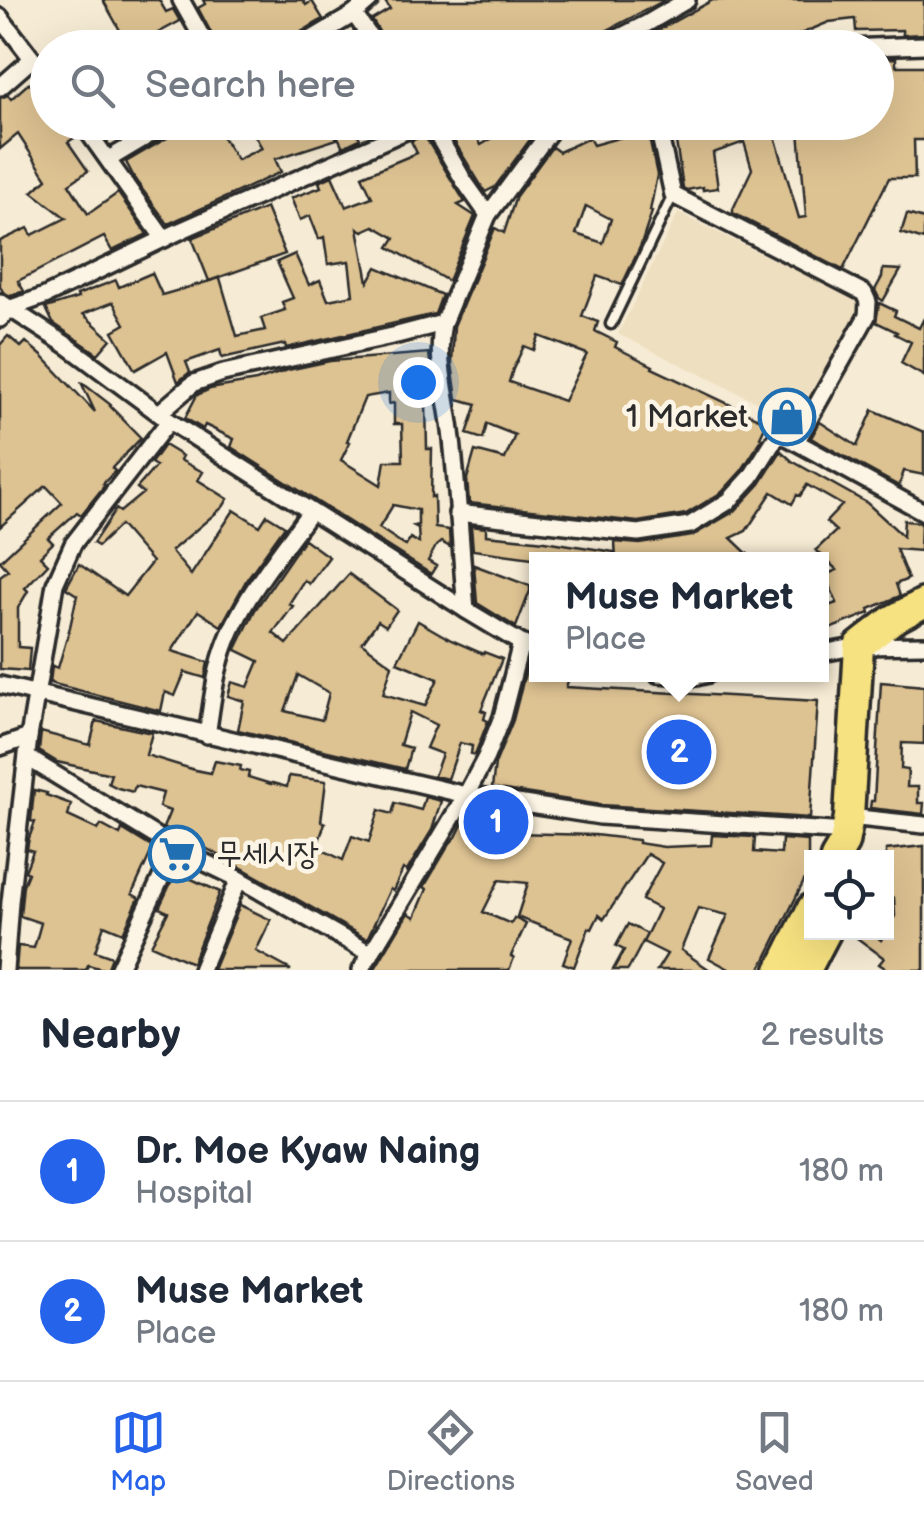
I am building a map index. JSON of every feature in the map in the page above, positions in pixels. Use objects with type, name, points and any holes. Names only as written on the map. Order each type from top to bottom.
[{"type":"highway","points":[[845,842],[859,646],[892,620],[924,603]]},
{"type":"highway","points":[[781,970],[804,924]]},
{"type":"highway","points":[[806,970],[822,940]]},
{"type":"street","points":[[181,0],[198,30]]},
{"type":"street","points":[[327,30],[370,0]]},
{"type":"street","points":[[632,30],[687,0]]},
{"type":"street","points":[[354,14],[365,30]]},
{"type":"street","points":[[0,17],[30,56]]},
{"type":"street","points":[[894,46],[924,45]]},
{"type":"street","points":[[0,88],[30,61]]},
{"type":"street","points":[[94,140],[164,239]]},
{"type":"street","points":[[109,160],[142,140]]},
{"type":"street","points":[[4,310],[45,296],[387,140]]},
{"type":"street","points":[[439,140],[488,215]]},
{"type":"street","points":[[466,610],[440,335],[488,215],[544,140]]},
{"type":"street","points":[[661,140],[673,195],[864,293],[868,302],[866,316],[796,442]]},
{"type":"street","points":[[4,310],[68,346],[164,417],[310,512],[529,646],[486,757],[361,970]]},
{"type":"street","points":[[5,970],[30,737],[55,584],[73,544],[164,417],[194,383],[443,323]]},
{"type":"street","points":[[457,513],[638,533],[690,526],[729,501],[780,436],[924,512]]},
{"type":"street","points":[[207,735],[219,664],[235,624],[310,512]]},
{"type":"street","points":[[829,652],[859,646],[924,645]]},
{"type":"street","points":[[0,685],[466,795],[600,816],[845,842],[924,826]]},
{"type":"street","points":[[0,747],[30,737]]},
{"type":"street","points":[[28,758],[175,848],[239,879],[370,954]]},
{"type":"street","points":[[118,970],[175,848]]},
{"type":"street","points":[[201,970],[239,879]]},
{"type":"lane","points":[[612,324],[673,195]]},
{"type":"shaded area","points":[[678,213],[863,303],[803,424],[618,334]]},
{"type":"building","points":[[103,0],[159,0],[166,12],[173,9],[180,21],[164,30],[120,30]]},
{"type":"building","points":[[203,0],[303,0],[306,5],[312,1],[323,19],[304,30],[210,30],[198,8],[205,4]]},
{"type":"building","points":[[384,0],[665,0],[608,30],[378,30],[372,20],[390,9]]},
{"type":"building","points":[[713,0],[924,0],[924,34],[856,30],[855,19],[829,22],[810,30],[659,30]]},
{"type":"building","points":[[894,58],[896,66],[924,66],[924,140],[914,140],[915,178],[889,178],[843,270],[733,213],[752,169],[744,142],[713,153],[718,188],[683,188],[676,140],[776,140],[799,218],[806,217],[800,140],[894,140]]},
{"type":"building","points":[[29,83],[30,140],[71,140],[68,142],[88,171],[69,184],[88,214],[118,193],[147,234],[112,251],[104,237],[18,281],[24,291],[11,296],[0,286],[0,241],[28,228],[32,235],[66,218],[32,192],[47,179],[18,134],[0,149],[0,98],[8,95],[11,99]]},
{"type":"building","points":[[163,140],[224,140],[237,160],[262,148],[257,140],[334,140],[275,159],[281,172],[168,224],[126,162]]},
{"type":"building","points":[[340,140],[358,140],[343,147]]},
{"type":"building","points":[[427,140],[465,202],[458,205],[475,216],[448,281],[389,247],[395,238],[374,226],[363,231],[358,228],[368,282],[377,267],[442,295],[435,314],[286,348],[285,344],[222,358],[220,350],[186,362],[190,372],[178,382],[167,352],[135,370],[113,331],[125,324],[113,302],[83,314],[111,339],[98,354],[53,323],[46,308],[116,280],[119,287],[152,273],[162,295],[220,278],[237,336],[265,330],[261,318],[285,310],[282,302],[293,298],[277,262],[295,254],[309,285],[320,280],[328,300],[353,295],[349,261],[328,264],[324,237],[319,239],[310,216],[300,220],[291,198],[321,187],[319,182],[332,176],[346,207],[372,197],[362,176],[417,153],[411,141]]},
{"type":"building","points":[[453,140],[479,140],[481,145],[489,140],[530,140],[495,187],[485,192]]},
{"type":"building","points":[[585,140],[593,145],[611,140],[650,140],[657,175],[652,212],[622,285],[597,276],[582,316],[598,322],[595,331],[617,342],[615,347],[767,422],[762,439],[742,470],[722,492],[686,514],[638,522],[469,503],[467,479],[475,451],[505,459],[515,435],[487,424],[483,439],[467,434],[477,404],[457,399],[452,363],[454,326],[495,228],[504,233],[516,196],[552,147],[559,152]],"holes":[[[586,206],[611,219],[603,243],[576,234]],[[539,336],[587,354],[564,401],[509,382],[524,346],[534,350]]]},
{"type":"building","points":[[266,208],[285,254],[209,281],[192,238]]},
{"type":"building","points":[[907,214],[924,219],[924,240],[901,233]]},
{"type":"building","points":[[883,269],[901,270],[883,301],[875,290]]},
{"type":"building","points":[[879,303],[896,311],[894,316],[919,328],[924,318],[924,376],[901,363],[911,342],[876,322]]},
{"type":"building","points":[[8,336],[21,347],[26,342],[95,412],[81,382],[111,405],[141,438],[112,468],[115,471],[81,515],[77,512],[48,538],[53,543],[40,556],[48,564],[25,588],[28,591],[18,608],[18,647],[30,648],[28,671],[0,669],[0,576],[8,570],[0,561],[62,503],[46,486],[0,527],[0,345]]},
{"type":"building","points":[[429,353],[434,396],[427,395],[426,402],[427,449],[432,449],[431,497],[434,496],[435,528],[449,530],[450,547],[441,542],[436,546],[428,561],[436,566],[431,574],[231,447],[234,439],[205,425],[203,429],[185,418],[197,395],[210,389],[330,361]],"holes":[[[389,393],[389,404],[394,403],[394,424],[402,424],[403,461],[385,461],[381,485],[341,460],[365,397]],[[393,505],[418,510],[418,525],[414,526],[418,528],[419,543],[410,538],[406,546],[379,528]]]},
{"type":"building","points":[[873,410],[924,432],[924,475],[904,471],[899,486],[811,438],[820,422],[857,446]]},
{"type":"building","points":[[164,445],[182,456],[180,460],[203,472],[198,480],[228,499],[171,551],[191,575],[234,510],[260,526],[267,515],[285,526],[247,579],[221,626],[198,611],[172,651],[208,662],[205,678],[185,672],[175,696],[165,692],[161,711],[50,683],[52,666],[58,668],[77,595],[66,588],[79,564],[125,596],[152,562],[120,525],[98,546],[93,543],[116,509],[120,512],[143,493],[137,488],[156,466],[151,463]]},
{"type":"building","points":[[781,451],[867,503],[903,536],[904,520],[921,523],[920,551],[896,549],[908,579],[896,584],[900,596],[829,629],[829,606],[837,603],[829,573],[837,570],[829,562],[829,552],[816,550],[836,531],[826,522],[842,505],[807,485],[792,504],[772,492],[746,531],[731,538],[746,552],[616,552],[615,542],[640,544],[692,536],[735,511],[760,484]]},
{"type":"building","points":[[471,526],[486,528],[486,535],[614,552],[529,552],[529,558],[473,550]]},
{"type":"building","points":[[304,539],[329,557],[309,584],[304,580],[289,604],[293,606],[273,633],[287,644],[349,574],[397,610],[386,626],[378,621],[362,643],[392,665],[383,694],[425,706],[438,679],[397,662],[418,621],[451,640],[502,659],[481,710],[486,712],[484,719],[488,721],[476,752],[471,754],[472,746],[460,743],[448,779],[434,776],[442,754],[426,748],[436,725],[410,712],[400,745],[411,748],[405,769],[238,730],[244,701],[228,696],[232,682],[248,687],[259,661],[236,650],[255,610]],"holes":[[[298,675],[329,693],[322,720],[285,711]]]},
{"type":"building","points":[[474,565],[529,586],[516,627],[477,603]]},
{"type":"building","points":[[529,658],[529,682],[818,701],[810,818],[601,805],[492,788],[495,764],[513,720]]},
{"type":"building","points":[[881,682],[924,686],[924,744],[902,743],[901,769],[908,770],[907,787],[918,787],[923,814],[870,808],[874,801]]},
{"type":"building","points":[[96,721],[152,733],[146,755],[195,770],[211,773],[215,761],[241,766],[240,770],[249,772],[248,777],[287,787],[289,776],[326,781],[321,821],[325,823],[317,847],[343,860],[352,836],[369,842],[379,810],[392,814],[395,803],[421,810],[425,797],[441,801],[432,830],[407,871],[403,869],[393,891],[390,889],[367,939],[230,861],[163,828],[170,811],[159,807],[163,793],[135,786],[133,792],[118,788],[108,783],[111,774],[57,762],[39,751],[41,732],[90,745]]},
{"type":"building","points":[[34,790],[71,804],[68,816],[98,830],[101,825],[120,835],[122,829],[153,848],[132,894],[139,898],[123,933],[104,925],[95,951],[112,957],[107,970],[88,965],[86,970],[16,970],[18,946],[34,948],[41,923],[20,916],[28,873],[25,871],[33,851],[27,849],[35,822],[31,821]]},
{"type":"building","points":[[465,819],[512,829],[512,833],[595,835],[664,847],[711,845],[712,835],[755,837],[754,852],[781,854],[782,839],[808,841],[808,850],[804,850],[804,881],[760,970],[731,970],[709,958],[728,915],[698,908],[681,950],[710,970],[657,970],[667,954],[643,942],[659,909],[642,900],[662,863],[647,854],[604,919],[599,915],[589,928],[574,967],[563,963],[572,938],[517,917],[528,883],[499,880],[483,912],[511,924],[514,918],[526,924],[509,970],[374,970],[408,913],[415,917],[427,889],[424,887]]},
{"type":"building","points":[[924,846],[924,970],[888,970],[879,964],[884,958],[860,940],[894,940],[894,850],[886,850]]},
{"type":"building","points":[[176,872],[220,892],[192,963],[151,945],[168,912],[159,908]]},
{"type":"building","points":[[240,905],[271,920],[256,951],[291,970],[213,970]]},
{"type":"building","points":[[628,924],[647,934],[628,970],[613,970],[624,950],[616,946]]},
{"type":"place","name":"1 Market","points":[[787,417]]},
{"type":"place","name":"Muse Market","points":[[679,752]]},
{"type":"place","name":"Dr. Moe Kyaw Naing","points":[[496,822]]},
{"type":"place","name":"무세시장","points":[[177,854]]}]
